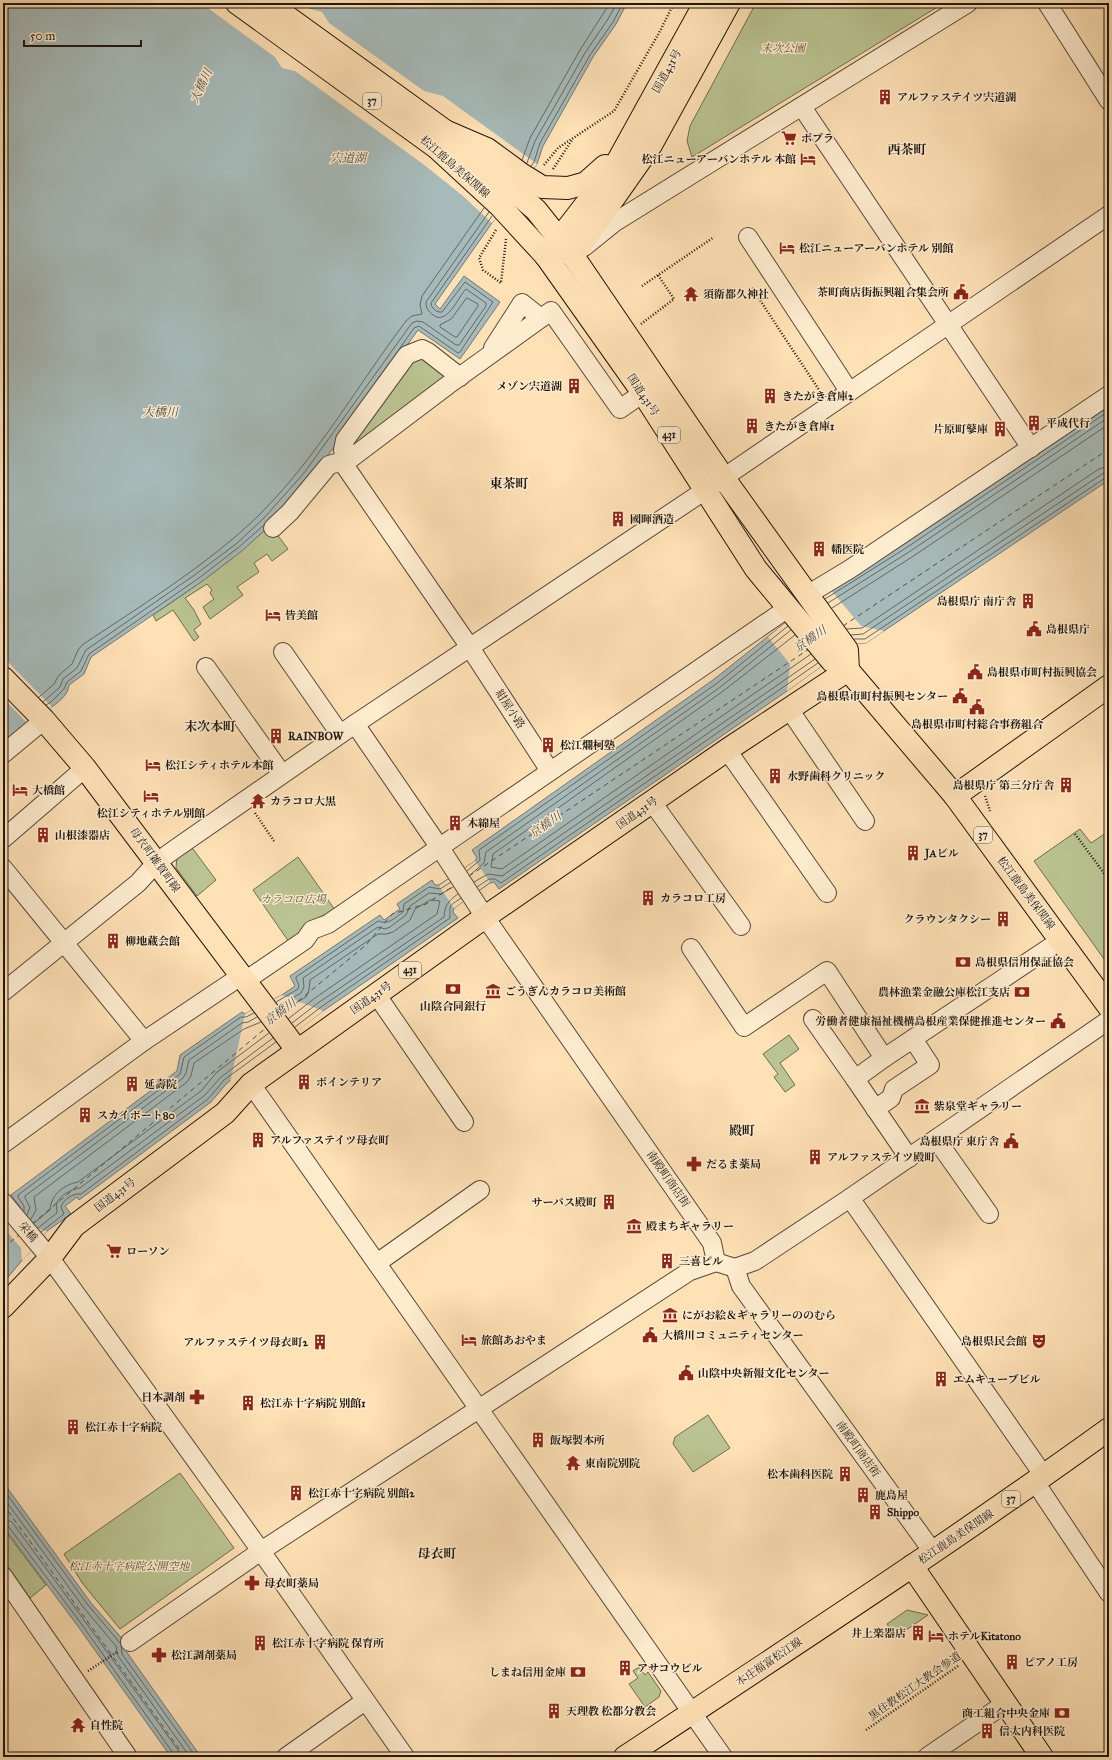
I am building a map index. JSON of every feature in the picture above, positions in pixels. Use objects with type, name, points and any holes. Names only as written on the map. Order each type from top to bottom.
[{"type":"main road","name":"松江鹿島美保関線","points":[[237,3],[436,147],[500,206],[546,256]]},
{"type":"main road","name":"松江鹿島美保関線","points":[[268,3],[445,131],[487,149],[517,182]]},
{"type":"main road","name":"国道431号","points":[[567,248],[614,168],[705,3]]},
{"type":"main road","name":"国道431号","points":[[567,248],[651,145],[729,3]]},
{"type":"main road","points":[[517,182],[542,187],[568,188],[586,183],[599,173],[631,137]]},
{"type":"main road","points":[[517,182],[536,210],[567,248],[546,256]]},
{"type":"main road","name":"国道431号","points":[[567,248],[723,477],[809,597]]},
{"type":"main road","name":"国道431号","points":[[546,256],[643,393],[704,491],[756,569],[790,611]]},
{"type":"main road","name":"431","points":[[809,597],[842,661]]},
{"type":"main road","name":"431","points":[[790,611],[842,661]]},
{"type":"main road","name":"松江鹿島美保関線","points":[[842,661],[955,796],[1109,1007]]},
{"type":"main road","name":"国道431号","points":[[3,1307],[74,1226],[225,1113],[251,1084],[293,1045],[376,994],[652,802],[789,709],[842,661]]},
{"type":"main road","name":"母衣町雑賀町線","points":[[3,678],[40,716],[85,768],[293,1045]]},
{"type":"main road","points":[[955,796],[1109,686]]},
{"type":"main road","name":"松江鹿島美保関線","points":[[1042,1757],[912,1566],[1040,1479],[1109,1429]]},
{"type":"main road","name":"本庄福富松江線","points":[[625,1757],[912,1566]]},
{"type":"street","points":[[567,248],[615,222],[968,3]]},
{"type":"street","points":[[1047,3],[1109,101]]},
{"type":"street","points":[[802,107],[1032,448]]},
{"type":"street","points":[[3,992],[63,942],[138,883],[157,862],[282,774],[469,646],[704,491],[1109,215]]},
{"type":"street","points":[[748,237],[849,391]]},
{"type":"street","points":[[346,464],[350,459],[460,376],[551,311],[620,409],[643,393]]},
{"type":"street","points":[[346,464],[343,450],[346,440],[407,355],[422,350],[428,352],[460,376]]},
{"type":"street","points":[[809,597],[1109,395]]},
{"type":"street","points":[[273,528],[290,512],[329,465],[336,463],[346,464]]},
{"type":"street","name":"紺屋小路","points":[[346,464],[347,469],[469,646],[550,772]]},
{"type":"street","points":[[3,1144],[144,1041],[247,984],[305,940],[312,930],[328,924],[550,772],[790,611]]},
{"type":"street","name":"南殿町商店街","points":[[283,652],[348,729],[440,848],[473,897],[485,918],[712,1243],[716,1262]]},
{"type":"street","points":[[206,667],[282,774]]},
{"type":"street","points":[[789,709],[865,821]]},
{"type":"street","points":[[3,754],[40,716]]},
{"type":"street","points":[[728,750],[827,893]]},
{"type":"street","points":[[3,839],[85,768]]},
{"type":"street","points":[[652,802],[741,926]]},
{"type":"street","points":[[3,868],[144,1041]]},
{"type":"street","points":[[854,1079],[1061,940]]},
{"type":"street","points":[[691,948],[744,1027],[827,971],[884,1058]]},
{"type":"street","points":[[376,994],[464,1122]]},
{"type":"street","points":[[813,1019],[908,1158]]},
{"type":"street","points":[[130,1642],[261,1551],[690,1271],[716,1262],[735,1268],[755,1261],[850,1198],[1109,1020]]},
{"type":"street","points":[[875,1108],[891,1098],[894,1089],[930,1065],[913,1039]]},
{"type":"street","points":[[251,1084],[723,1757]]},
{"type":"street","points":[[936,1139],[989,1214]]},
{"type":"street","points":[[378,1263],[480,1190]]},
{"type":"street","points":[[850,1198],[1040,1479],[1109,1593]]},
{"type":"street","name":"栄橋","points":[[6,1210],[47,1255],[261,1551],[405,1757]]},
{"type":"street","name":"南殿町商店街","points":[[735,1268],[741,1286],[933,1552]]},
{"type":"street","points":[[3,1576],[128,1757]]},
{"type":"street","points":[[286,1757],[365,1701]]},
{"type":"street","points":[[927,1757],[1006,1703]]},
{"type":"path","points":[[544,164],[558,148],[614,111],[659,33],[674,3]]},
{"type":"path","points":[[552,170],[574,138]]},
{"type":"path","points":[[496,230],[479,258],[483,270],[501,283],[506,239]]},
{"type":"path","points":[[642,286],[714,237]]},
{"type":"path","points":[[641,324],[674,299],[658,275]]},
{"type":"path","points":[[752,288],[829,405]]},
{"type":"path","points":[[246,800],[274,841]]},
{"type":"path","points":[[1075,834],[1109,880]]},
{"type":"path","points":[[97,1666],[130,1642]]},
{"type":"path","name":"黒住教松江大教会参道","points":[[866,1730],[973,1656]]},
{"type":"green space","name":"末次公園","points":[[756,3],[944,3],[692,157],[687,141],[690,126]]},
{"type":"green space","points":[[423,355],[448,374],[356,449],[350,445],[411,360]]},
{"type":"green space","points":[[270,525],[288,549],[272,561],[267,554],[254,563],[259,572],[237,587],[243,595],[210,619],[203,607],[214,599],[210,593],[212,590],[207,584],[185,598],[194,610],[201,624],[194,630],[199,637],[194,641],[173,610],[156,621],[153,615],[228,562]]},
{"type":"green space","points":[[1080,829],[1091,843],[1109,831],[1109,966],[1034,861]]},
{"type":"green space","points":[[190,845],[216,880],[197,896],[176,868],[177,855]]},
{"type":"green space","name":"カラコロ広場","points":[[298,857],[335,910],[312,921],[289,942],[253,890]]},
{"type":"green space","points":[[789,1035],[799,1049],[780,1063],[795,1085],[785,1092],[774,1077],[778,1074],[763,1054]]},
{"type":"green space","points":[[708,1415],[730,1448],[693,1472],[673,1444],[675,1437]]},
{"type":"green space","name":"松江赤十字病院公開空地","points":[[180,1473],[234,1548],[120,1629],[83,1584],[64,1554]]},
{"type":"green space","points":[[3,1528],[46,1585],[30,1598],[3,1560]]},
{"type":"green space","points":[[907,1610],[928,1615],[896,1637],[887,1624]]},
{"type":"green space","points":[[639,1667],[645,1675],[648,1672],[661,1691],[659,1697],[645,1707],[629,1684],[638,1678],[633,1671]]},
{"type":"water","points":[[3,3],[627,3],[616,24],[593,57],[543,146],[537,164],[492,223],[435,304],[440,309],[464,276],[500,302],[460,359],[418,330],[311,479],[270,525],[242,551],[201,582],[91,657],[84,674],[69,685],[64,697],[52,707],[26,723],[3,744]]},
{"type":"water","name":"京橋川","points":[[1109,406],[1109,480],[866,643],[852,644],[787,691],[499,889],[494,882],[490,883],[454,908],[453,912],[458,918],[323,1011],[227,1083],[211,1102],[79,1200],[77,1197],[65,1206],[71,1214],[47,1231],[3,1283],[3,1223],[21,1208],[11,1195],[177,1071],[180,1055],[242,1012],[245,1014],[282,995],[295,986],[290,976],[380,915],[384,920],[400,909],[397,904],[432,880],[435,885],[439,885],[475,861],[477,858],[472,850],[713,680],[805,607],[904,544]]},
{"type":"water","points":[[3,1482],[91,1603],[125,1642],[126,1651],[201,1757],[171,1757],[77,1625],[3,1526]]},
{"type":"pier","points":[[201,3],[302,3],[310,9],[322,12],[329,23],[424,91],[443,96],[537,164],[492,223],[463,196],[423,164],[295,71],[282,68],[275,57]]},
{"type":"pier","points":[[831,590],[861,626],[884,631],[866,643],[852,644],[787,691],[790,664],[768,637],[805,607]]},
{"type":"pier","points":[[3,657],[52,707],[27,723],[3,698]]},
{"type":"pier","points":[[475,861],[490,882],[454,908],[439,886]]},
{"type":"pier","points":[[282,995],[323,1011],[230,1083],[245,1014]]},
{"type":"pier","points":[[21,1208],[39,1229],[47,1231],[22,1261],[21,1248],[3,1227],[3,1223]]},
{"type":"ferry route","points":[[843,626],[1109,449]]},
{"type":"ferry route","points":[[469,876],[809,649]]},
{"type":"ferry route","points":[[284,1013],[366,945],[392,914],[426,904],[455,885]]},
{"type":"ferry route","points":[[32,1224],[267,1027]]},
{"type":"ferry route","points":[[3,1248],[19,1235]]},
{"type":"ferry route","points":[[3,1504],[185,1757]]},
{"type":"place","name":"アルファステイツ宍道湖","points":[[885,97]]},
{"type":"place","name":"ポプラ","points":[[789,138]]},
{"type":"place","name":"松江ニューアーバンホテル 本館","points":[[808,159]]},
{"type":"place","name":"松江ニューアーバンホテル 別館","points":[[787,248]]},
{"type":"place","name":"茶町商店街振興組合集会所","points":[[961,292]]},
{"type":"place","name":"須衛都久神社","points":[[691,294]]},
{"type":"place","name":"メゾン宍道湖","points":[[574,386]]},
{"type":"place","name":"きたがき倉庫2","points":[[770,396]]},
{"type":"place","name":"平成代行","points":[[1034,423]]},
{"type":"place","name":"きたがき倉庫1","points":[[752,426]]},
{"type":"place","name":"片原町鼕庫","points":[[1000,429]]},
{"type":"place","name":"國暉酒造","points":[[618,519]]},
{"type":"place","name":"幡医院","points":[[819,549]]},
{"type":"place","name":"島根県庁 南庁舎","points":[[1028,601]]},
{"type":"place","name":"皆美館","points":[[273,615]]},
{"type":"place","name":"島根県庁","points":[[1034,629]]},
{"type":"place","name":"島根県市町村振興協会","points":[[975,672]]},
{"type":"place","name":"島根県市町村振興センター","points":[[960,696]]},
{"type":"place","name":"島根県市町村総合事務組合","points":[[977,707]]},
{"type":"place","name":"RAINBOW","points":[[276,736]]},
{"type":"place","name":"松江爛柯塾","points":[[548,745]]},
{"type":"place","name":"松江シティホテル本館","points":[[153,765]]},
{"type":"place","name":"水野歯科クリニック","points":[[775,776]]},
{"type":"place","name":"島根県庁 第三分庁舎","points":[[1066,785]]},
{"type":"place","name":"大橋館","points":[[20,790]]},
{"type":"place","name":"松江シティホテル別館","points":[[151,796]]},
{"type":"place","name":"カラコロ大黒","points":[[258,801]]},
{"type":"place","name":"木綿屋","points":[[455,823]]},
{"type":"place","name":"山根漆器店","points":[[43,835]]},
{"type":"place","name":"JAビル","points":[[913,853]]},
{"type":"place","name":"カラコロ工房","points":[[648,898]]},
{"type":"place","name":"クラウンタクシー","points":[[1003,919]]},
{"type":"place","name":"柳地蔵会館","points":[[113,941]]},
{"type":"place","name":"島根県信用保証協会","points":[[963,962]]},
{"type":"place","name":"山陰合同銀行","points":[[453,989]]},
{"type":"place","name":"ごうぎんカラコロ美術館","points":[[493,991]]},
{"type":"place","name":"農林漁業金融公庫松江支店","points":[[1022,992]]},
{"type":"place","name":"労働者健康福祉機構島根産業保健推進センター","points":[[1058,1021]]},
{"type":"place","name":"ポインテリア","points":[[304,1082]]},
{"type":"place","name":"延壽院","points":[[132,1084]]},
{"type":"place","name":"紫泉堂ギャラリー","points":[[922,1106]]},
{"type":"place","name":"スカイボート80","points":[[85,1115]]},
{"type":"place","name":"アルファステイツ母衣町","points":[[258,1140]]},
{"type":"place","name":"島根県庁 東庁舎","points":[[1011,1141]]},
{"type":"place","name":"アルファステイツ殿町","points":[[815,1157]]},
{"type":"place","name":"だるま薬局","points":[[694,1164]]},
{"type":"place","name":"サーパス殿町","points":[[609,1202]]},
{"type":"place","name":"殿まちギャラリー","points":[[634,1226]]},
{"type":"place","name":"ローソン","points":[[114,1251]]},
{"type":"place","name":"三喜ビル","points":[[667,1261]]},
{"type":"place","name":"にがお絵＆ギャラリーののむら","points":[[670,1315]]},
{"type":"place","name":"大橋川コミュニティセンター","points":[[650,1335]]},
{"type":"place","name":"旅館あおやま","points":[[469,1340]]},
{"type":"place","name":"島根県民会館","points":[[1039,1341]]},
{"type":"place","name":"アルファステイツ母衣町2","points":[[320,1342]]},
{"type":"place","name":"山陰中央新報文化センター","points":[[686,1373]]},
{"type":"place","name":"エムキューブビル","points":[[941,1379]]},
{"type":"place","name":"日本調剤","points":[[197,1397]]},
{"type":"place","name":"松江赤十字病院 別館1","points":[[248,1403]]},
{"type":"place","name":"松江赤十字病院","points":[[73,1427]]},
{"type":"place","name":"飯塚製本所","points":[[538,1440]]},
{"type":"place","name":"東南院別院","points":[[573,1463]]},
{"type":"place","name":"松本歯科医院","points":[[845,1474]]},
{"type":"place","name":"松江赤十字病院 別館2","points":[[296,1493]]},
{"type":"place","name":"鹿島屋","points":[[863,1495]]},
{"type":"place","name":"Shippo","points":[[875,1512]]},
{"type":"place","name":"母衣町薬局","points":[[252,1583]]},
{"type":"place","name":"井上楽器店","points":[[918,1633]]},
{"type":"place","name":"ホテルKitatono","points":[[936,1636]]},
{"type":"place","name":"松江赤十字病院 保育所","points":[[260,1643]]},
{"type":"place","name":"松江調剤薬局","points":[[159,1655]]},
{"type":"place","name":"ピアノ工房","points":[[1012,1662]]},
{"type":"place","name":"アサコウビル","points":[[625,1668]]},
{"type":"place","name":"しまね信用金庫","points":[[578,1672]]},
{"type":"place","name":"天理教 松都分教会","points":[[554,1711]]},
{"type":"place","name":"商工組合中央金庫","points":[[1062,1713]]},
{"type":"place","name":"自性院","points":[[78,1725]]},
{"type":"place","name":"信太内科医院","points":[[987,1731]]},
{"type":"district","name":"西茶町","points":[[907,150]]},
{"type":"district","name":"東茶町","points":[[509,484]]},
{"type":"district","name":"末次本町","points":[[210,727]]},
{"type":"district","name":"殿町","points":[[742,1131]]},
{"type":"district","name":"母衣町","points":[[437,1554]]},
{"type":"water label","name":"大橋川","points":[[201,86]]},
{"type":"water label","name":"宍道湖","points":[[348,158]]},
{"type":"water label","name":"大橋川","points":[[160,412]]}]
